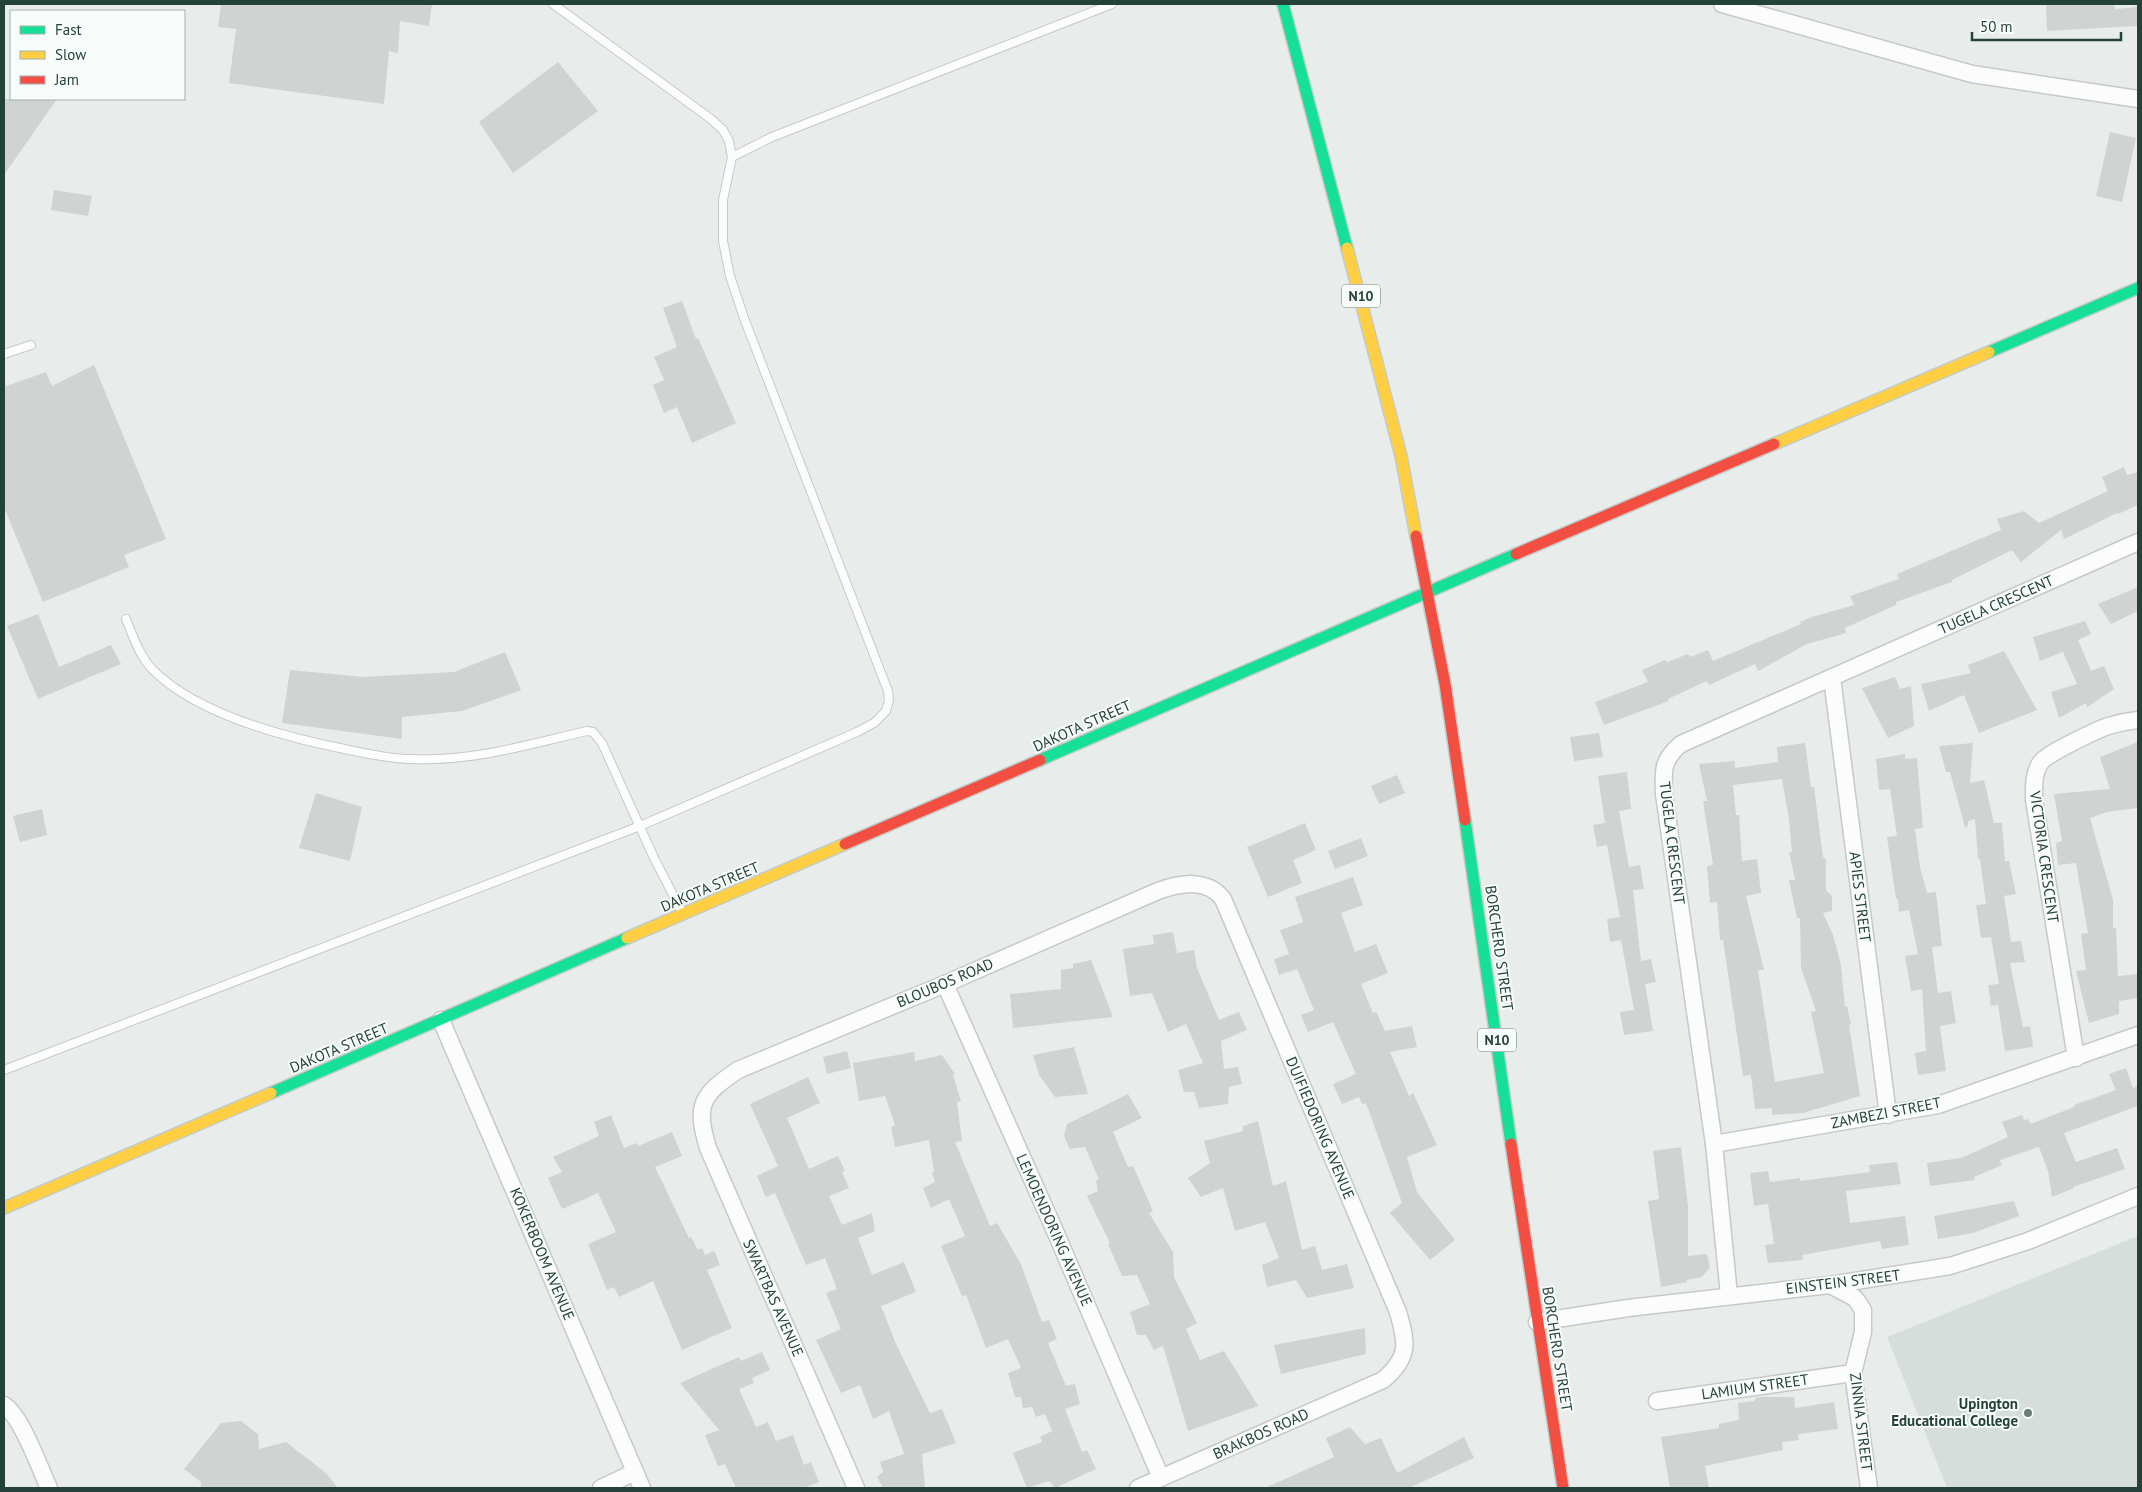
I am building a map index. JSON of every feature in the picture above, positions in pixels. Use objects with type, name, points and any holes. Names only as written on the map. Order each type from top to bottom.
[{"type":"main road","name":"N10","points":[[1283,4],[1401,456],[1428,592]]},
{"type":"main road","name":"DAKOTA STREET","points":[[4,1208],[1428,592],[2138,288]]},
{"type":"main road","name":"BORCHERD STREET","points":[[1428,592],[1445,684],[1537,1322],[1563,1488]]},
{"type":"street","points":[[1722,4],[1972,74],[2138,99]]},
{"type":"street","name":"TUGELA CRESCENT","points":[[1729,1295],[1714,1144],[1664,794],[1664,766],[1672,751],[1681,744],[2138,542]]},
{"type":"street","name":"APIES STREET","points":[[1832,678],[1888,1115]]},
{"type":"street","name":"VICTORIA CRESCENT","points":[[2076,1058],[2036,809],[2035,774],[2038,766],[2046,757],[2107,727],[2138,720]]},
{"type":"street","name":"BLOUBOS ROAD","points":[[703,1105],[709,1094],[722,1081],[738,1070],[945,984],[1158,891],[1186,884],[1200,885]]},
{"type":"street","name":"DUIFIEDORING AVENUE","points":[[1200,885],[1211,888],[1223,899],[1398,1312],[1404,1335],[1405,1350],[1402,1360],[1396,1369],[1383,1380]]},
{"type":"street","name":"LEMOENDORING AVENUE","points":[[945,984],[1052,1222],[1162,1478]]},
{"type":"street","name":"KOKERBOOM AVENUE","points":[[441,1020],[642,1488]]},
{"type":"street","name":"ZAMBEZI STREET","points":[[1714,1144],[1938,1105],[2138,1035]]},
{"type":"street","name":"SWARTBAS AVENUE","points":[[703,1105],[701,1124],[708,1148],[856,1488]]},
{"type":"street","name":"EINSTEIN STREET","points":[[1537,1322],[1729,1295],[1830,1285],[1934,1269],[1975,1260],[2028,1241],[2138,1196]]},
{"type":"street","name":"ZINNIA STREET","points":[[1830,1285],[1855,1298],[1863,1310],[1863,1332],[1852,1373],[1869,1488]]},
{"type":"street","name":"LAMIUM STREET","points":[[1657,1401],[1852,1373]]},
{"type":"street","name":"BRAKBOS ROAD","points":[[1138,1488],[1383,1380]]},
{"type":"street","points":[[4,1405],[14,1414],[24,1432],[49,1488]]},
{"type":"street","points":[[601,1488],[635,1472]]},
{"type":"lane","points":[[4,1070],[270,970],[640,826],[857,732],[886,712],[889,700],[888,691],[744,318],[730,276],[723,241],[723,200],[732,157],[729,141],[722,130],[711,119],[553,4]]},
{"type":"lane","points":[[732,157],[772,137],[1112,4]]},
{"type":"lane","points":[[4,354],[31,345]]},
{"type":"lane","points":[[126,619],[142,655],[166,681],[199,702],[247,724],[282,736],[376,755],[412,760],[483,754],[587,731],[593,732],[602,743],[684,915]]},
{"type":"shaded area","name":"Upington Educational College","points":[[2138,1236],[2138,1488],[1947,1488],[1887,1337]]},
{"type":"building","points":[[221,4],[432,4],[429,26],[400,21],[398,53],[389,51],[384,104],[229,83],[236,29],[218,27]]},
{"type":"building","points":[[2046,4],[2114,4],[2115,9],[2138,7],[2138,26],[2047,31]]},
{"type":"building","points":[[558,62],[598,111],[513,173],[479,122]]},
{"type":"building","points":[[4,99],[56,100],[4,175]]},
{"type":"building","points":[[2110,132],[2136,138],[2122,202],[2096,196]]},
{"type":"building","points":[[54,190],[92,196],[88,216],[51,210]]},
{"type":"building","points":[[682,301],[696,339],[698,338],[736,423],[692,443],[677,407],[664,413],[653,385],[664,380],[654,357],[677,347],[663,308]]},
{"type":"building","points":[[94,365],[166,539],[124,555],[129,567],[43,602],[4,507],[4,387],[46,372],[52,386]]},
{"type":"building","points":[[2124,467],[2127,475],[2138,472],[2138,505],[2064,539],[2061,530],[2021,562],[2012,550],[1952,580],[1952,582],[1896,602],[1896,605],[1845,628],[1846,633],[1807,644],[1758,671],[1755,664],[1709,685],[1707,681],[1668,699],[1669,701],[1604,725],[1595,702],[1648,682],[1642,670],[1665,660],[1667,662],[1688,654],[1690,657],[1708,650],[1713,661],[1801,624],[1800,622],[1812,617],[1854,605],[1850,596],[1899,579],[1897,574],[2001,530],[1997,519],[2024,511],[2039,523],[2108,491],[2102,477]]},
{"type":"building","points":[[2138,587],[2138,611],[2111,624],[2098,604]]},
{"type":"building","points":[[38,614],[59,667],[111,645],[121,664],[38,699],[7,626]]},
{"type":"building","points":[[2085,621],[2091,634],[2078,640],[2091,671],[2104,666],[2114,689],[2087,707],[2086,703],[2059,718],[2051,692],[2077,684],[2063,652],[2040,661],[2033,637]]},
{"type":"building","points":[[2004,651],[2037,710],[1979,733],[1964,695],[1929,711],[1921,684],[1971,673],[1968,665]]},
{"type":"building","points":[[505,652],[521,690],[462,711],[402,717],[402,739],[282,723],[290,670],[364,677],[454,672]]},
{"type":"building","points":[[1895,677],[1900,689],[1911,686],[1914,726],[1888,738],[1862,688]]},
{"type":"building","points":[[1599,733],[1603,757],[1574,761],[1570,737]]},
{"type":"building","points":[[2138,742],[2138,808],[2107,812],[2090,818],[2113,900],[2113,928],[2116,928],[2118,976],[2138,974],[2138,998],[2119,1001],[2119,1014],[2089,1023],[2076,971],[2086,970],[2081,934],[2088,933],[2076,863],[2058,865],[2056,843],[2062,841],[2054,794],[2110,789],[2100,757]]},
{"type":"building","points":[[1805,743],[1811,787],[1814,787],[1823,857],[1826,860],[1826,890],[1832,896],[1832,911],[1823,913],[1833,935],[1841,965],[1845,1007],[1847,1006],[1851,1024],[1849,1025],[1860,1096],[1803,1113],[1772,1115],[1772,1108],[1755,1109],[1751,1075],[1743,1076],[1723,940],[1720,940],[1717,902],[1710,903],[1707,866],[1713,865],[1703,801],[1707,801],[1699,764],[1735,761],[1735,768],[1778,762],[1777,747]],"holes":[[[1782,779],[1789,819],[1792,852],[1789,852],[1795,880],[1789,880],[1797,918],[1800,918],[1801,968],[1816,1011],[1811,1012],[1824,1073],[1775,1082],[1758,970],[1764,970],[1746,896],[1761,893],[1757,859],[1742,861],[1739,815],[1736,815],[1733,785]]]},
{"type":"building","points":[[1973,743],[1970,783],[1984,780],[1994,823],[2002,823],[2005,861],[2009,861],[2016,894],[2004,896],[2011,942],[2021,941],[2025,962],[2010,963],[2023,1027],[2030,1026],[2033,1047],[2005,1051],[1998,1005],[1991,1006],[1988,985],[1999,984],[1991,937],[1981,938],[1976,905],[1986,904],[1980,859],[1978,859],[1975,819],[1968,821],[1968,826],[1965,827],[1950,772],[1946,772],[1939,746]]},
{"type":"building","points":[[1905,754],[1905,759],[1917,758],[1923,828],[1915,829],[1920,867],[1927,893],[1936,892],[1942,946],[1932,947],[1938,993],[1951,991],[1956,1023],[1940,1026],[1946,1071],[1918,1075],[1915,1053],[1926,1051],[1922,989],[1911,991],[1905,956],[1918,954],[1909,910],[1899,912],[1898,899],[1896,899],[1887,837],[1897,836],[1890,789],[1879,790],[1876,759]]},
{"type":"building","points":[[1627,772],[1631,809],[1619,811],[1629,867],[1640,865],[1644,889],[1633,890],[1641,961],[1651,959],[1656,982],[1645,984],[1653,1031],[1624,1035],[1620,1012],[1634,1010],[1621,940],[1610,942],[1607,919],[1620,917],[1607,845],[1597,847],[1593,825],[1605,823],[1598,776]]},
{"type":"building","points":[[1397,775],[1405,793],[1379,804],[1371,786]]},
{"type":"building","points":[[316,793],[362,807],[350,861],[299,848]]},
{"type":"building","points":[[42,809],[47,835],[20,842],[13,816]]},
{"type":"building","points":[[1305,823],[1316,850],[1293,860],[1302,883],[1268,897],[1247,847]]},
{"type":"building","points":[[1361,838],[1368,856],[1335,869],[1328,851]]},
{"type":"building","points":[[1353,877],[1363,905],[1341,913],[1355,952],[1376,944],[1388,973],[1361,984],[1373,1013],[1376,1012],[1385,1031],[1412,1026],[1417,1047],[1390,1052],[1409,1096],[1413,1093],[1437,1145],[1407,1157],[1417,1192],[1455,1240],[1430,1260],[1390,1213],[1402,1203],[1366,1103],[1362,1104],[1359,1097],[1342,1104],[1333,1084],[1356,1074],[1333,1022],[1308,1032],[1301,1015],[1314,1010],[1297,969],[1279,975],[1274,959],[1289,954],[1280,930],[1303,922],[1295,897]]},
{"type":"building","points":[[1173,932],[1177,953],[1194,950],[1197,968],[1219,1020],[1239,1012],[1247,1030],[1221,1041],[1224,1069],[1238,1067],[1242,1084],[1229,1087],[1228,1104],[1199,1108],[1194,1092],[1184,1092],[1178,1070],[1203,1063],[1186,1024],[1168,1032],[1152,993],[1130,996],[1123,949],[1154,944],[1153,935]]},
{"type":"building","points":[[1091,960],[1113,1017],[1013,1028],[1010,994],[1061,989],[1061,970],[1073,968],[1073,964]]},
{"type":"building","points":[[1074,1047],[1088,1094],[1055,1097],[1039,1075],[1033,1055]]},
{"type":"building","points":[[847,1051],[851,1068],[827,1074],[823,1057]]},
{"type":"building","points":[[914,1052],[915,1061],[942,1055],[955,1074],[953,1075],[961,1101],[957,1102],[962,1141],[955,1142],[990,1226],[997,1223],[1021,1264],[1042,1322],[1049,1320],[1057,1339],[1048,1343],[1066,1386],[1075,1384],[1080,1404],[1065,1409],[1082,1452],[1087,1450],[1096,1469],[1055,1488],[1049,1481],[1027,1488],[1013,1453],[1042,1442],[1040,1437],[1052,1431],[1045,1414],[1036,1417],[1032,1407],[1023,1408],[1021,1397],[1015,1397],[1008,1373],[1021,1368],[1008,1339],[986,1348],[966,1295],[962,1296],[941,1246],[965,1236],[949,1199],[931,1208],[923,1188],[935,1182],[932,1173],[934,1172],[929,1140],[895,1147],[891,1127],[895,1125],[885,1096],[859,1101],[853,1063]]},
{"type":"building","points":[[2126,1068],[2133,1088],[2138,1086],[2138,1106],[2064,1133],[2076,1162],[2117,1148],[2125,1169],[2073,1187],[2052,1197],[2048,1171],[2039,1147],[2000,1160],[2002,1165],[1974,1177],[1975,1180],[1930,1186],[1927,1163],[1961,1158],[2008,1137],[2002,1122],[2022,1115],[2024,1120],[2028,1119],[2031,1124],[2074,1107],[2074,1105],[2116,1090],[2109,1074]]},
{"type":"building","points":[[808,1077],[820,1103],[787,1118],[809,1169],[838,1156],[845,1171],[842,1172],[849,1188],[829,1196],[842,1225],[872,1213],[875,1231],[858,1238],[872,1275],[904,1262],[916,1292],[881,1306],[896,1344],[930,1413],[942,1409],[956,1443],[922,1454],[925,1488],[883,1488],[877,1477],[883,1472],[880,1462],[904,1454],[889,1411],[873,1419],[860,1385],[841,1393],[816,1340],[841,1329],[826,1293],[837,1289],[825,1258],[806,1265],[775,1193],[766,1197],[757,1176],[778,1166],[750,1104]]},
{"type":"building","points":[[1128,1094],[1142,1118],[1113,1132],[1128,1167],[1133,1166],[1153,1211],[1149,1213],[1173,1252],[1174,1277],[1197,1323],[1186,1329],[1200,1360],[1224,1351],[1258,1406],[1188,1431],[1163,1346],[1154,1350],[1146,1335],[1137,1335],[1130,1312],[1150,1304],[1137,1275],[1122,1276],[1108,1244],[1110,1243],[1087,1196],[1098,1191],[1096,1180],[1099,1179],[1085,1147],[1070,1149],[1064,1136],[1067,1124]]},
{"type":"building","points":[[611,1115],[624,1148],[637,1143],[638,1146],[672,1132],[682,1156],[655,1167],[689,1238],[691,1237],[698,1250],[702,1248],[705,1255],[714,1251],[720,1265],[707,1270],[732,1328],[682,1350],[653,1281],[619,1297],[614,1287],[607,1290],[588,1244],[616,1232],[598,1193],[562,1209],[548,1178],[562,1172],[553,1157],[599,1136],[594,1122]]},
{"type":"building","points":[[1258,1121],[1273,1186],[1286,1181],[1302,1250],[1315,1246],[1322,1270],[1347,1264],[1354,1288],[1307,1298],[1296,1280],[1267,1287],[1262,1265],[1279,1258],[1265,1222],[1235,1231],[1223,1188],[1201,1197],[1188,1178],[1210,1163],[1204,1141],[1243,1131],[1243,1126]]},
{"type":"building","points":[[1681,1147],[1688,1206],[1688,1256],[1707,1254],[1710,1267],[1702,1277],[1661,1287],[1648,1201],[1659,1199],[1653,1151]]},
{"type":"building","points":[[1897,1162],[1901,1184],[1846,1191],[1850,1223],[1905,1216],[1909,1245],[1882,1249],[1880,1241],[1802,1255],[1803,1260],[1768,1263],[1765,1245],[1774,1244],[1768,1204],[1754,1206],[1750,1173],[1768,1171],[1770,1182],[1800,1178],[1800,1181],[1870,1172],[1869,1165]]},
{"type":"building","points":[[2014,1201],[2019,1216],[1973,1233],[1938,1239],[1934,1216]]},
{"type":"building","points":[[1365,1328],[1366,1354],[1281,1374],[1274,1345]]},
{"type":"building","points":[[762,1352],[770,1370],[752,1378],[754,1383],[739,1389],[756,1427],[768,1422],[776,1441],[793,1435],[804,1465],[811,1462],[819,1482],[804,1488],[736,1488],[725,1464],[718,1466],[705,1435],[719,1430],[680,1383],[739,1357],[741,1361]]},
{"type":"building","points":[[1757,1397],[1794,1397],[1795,1408],[1834,1402],[1838,1429],[1798,1434],[1799,1440],[1782,1442],[1783,1450],[1705,1466],[1709,1488],[1670,1488],[1661,1437],[1719,1428],[1719,1424],[1739,1420],[1738,1403],[1754,1401]]},
{"type":"building","points":[[241,1421],[258,1434],[259,1449],[286,1442],[326,1473],[338,1488],[201,1488],[201,1482],[184,1469],[221,1423]]},
{"type":"building","points":[[1350,1427],[1365,1444],[1381,1438],[1397,1473],[1464,1437],[1474,1458],[1409,1488],[1265,1488],[1334,1457],[1326,1438]]},
{"type":"traffic: fast","points":[[1283,4],[1347,248]]},
{"type":"traffic: fast","points":[[1989,352],[2138,288]]},
{"type":"traffic: fast","points":[[1040,760],[1516,554]]},
{"type":"traffic: fast","points":[[1465,820],[1511,1144]]},
{"type":"traffic: fast","points":[[271,1093],[627,938]]},
{"type":"traffic: slow","points":[[1347,248],[1401,456],[1416,536]]},
{"type":"traffic: slow","points":[[1774,444],[1989,352]]},
{"type":"traffic: slow","points":[[627,938],[845,844]]},
{"type":"traffic: slow","points":[[4,1208],[271,1093]]},
{"type":"traffic: jam","points":[[1516,554],[1774,444]]},
{"type":"traffic: jam","points":[[1416,536],[1445,684],[1465,820]]},
{"type":"traffic: jam","points":[[845,844],[1040,760]]},
{"type":"traffic: jam","points":[[1511,1144],[1563,1488]]},
{"type":"place","name":"Upington Educational College","points":[[2028,1413]]}]
